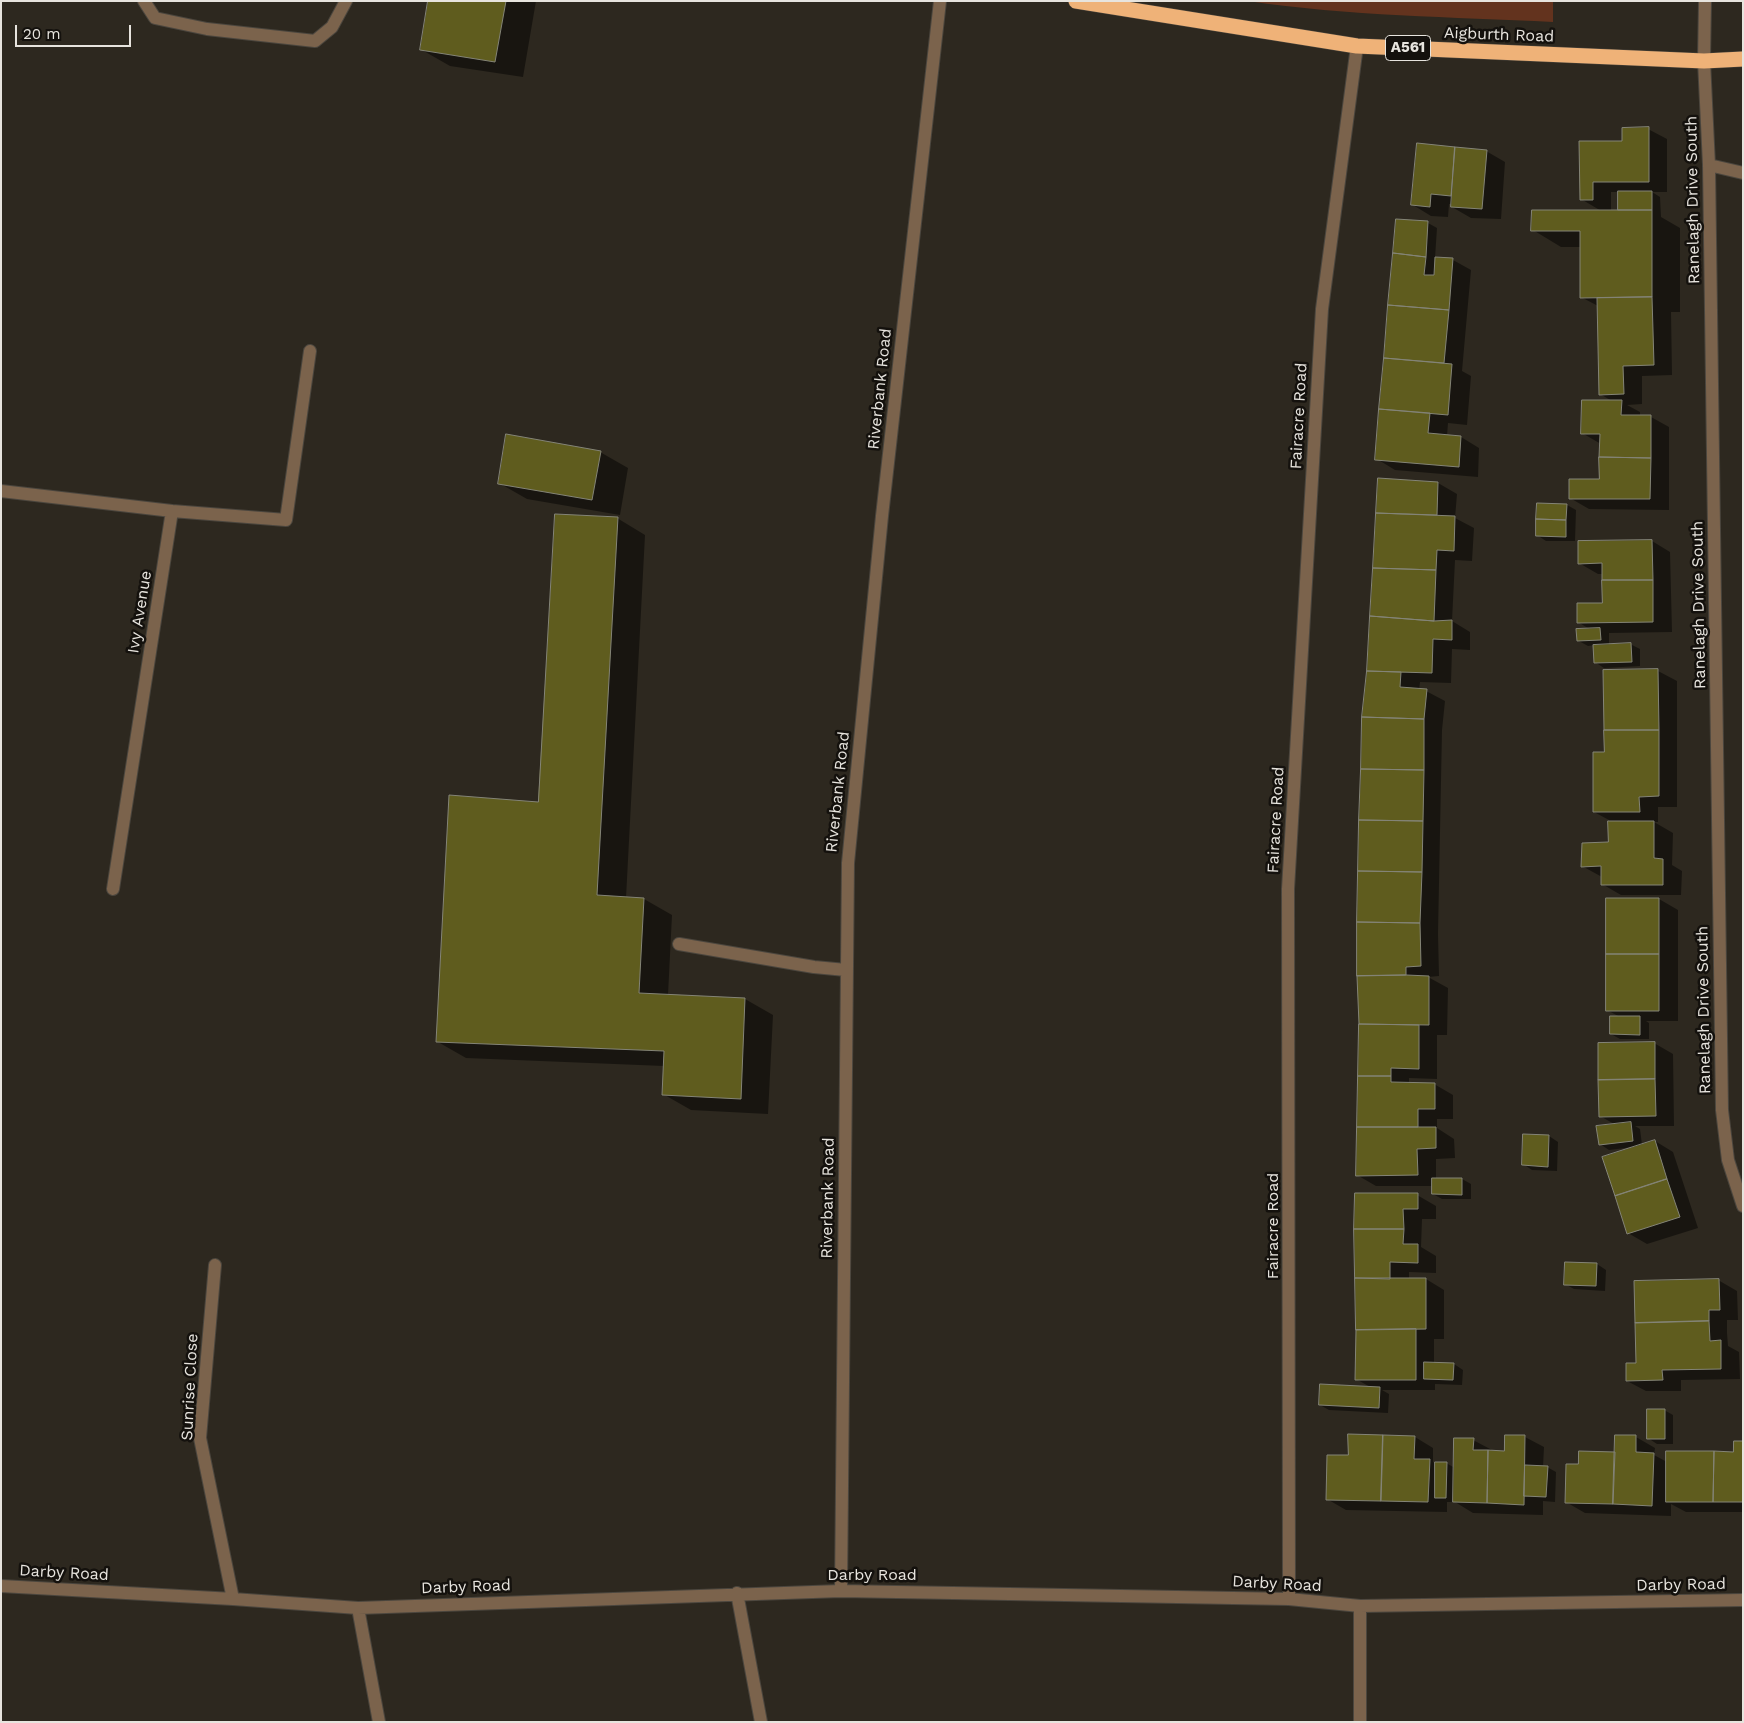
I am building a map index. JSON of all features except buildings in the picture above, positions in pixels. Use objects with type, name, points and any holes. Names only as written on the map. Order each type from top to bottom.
[{"type":"highway","name":"Aigburth Road","points":[[1076,1],[1357,46],[1704,61],[1743,59]]},
{"type":"street","points":[[144,1],[155,18],[207,29],[315,41],[332,27],[346,1]]},
{"type":"street","name":"Riverbank Road","points":[[841,1591],[848,862],[882,516],[940,1]]},
{"type":"street","name":"Ranelagh Drive South","points":[[1705,1],[1704,61],[1709,165],[1722,1110],[1728,1160],[1743,1206]]},
{"type":"street","name":"Fairacre Road","points":[[1289,1599],[1288,889],[1322,309],[1357,46]]},
{"type":"street","points":[[1709,165],[1743,173]]},
{"type":"street","points":[[1,491],[172,511],[286,520],[310,351]]},
{"type":"street","name":"Ivy Avenue","points":[[113,889],[172,511]]},
{"type":"street","points":[[679,944],[814,967],[846,970]]},
{"type":"street","name":"Sunrise Close","points":[[215,1265],[200,1438],[233,1599]]},
{"type":"street","name":"Darby Road","points":[[1,1586],[358,1608],[841,1591],[1289,1599],[1360,1606],[1743,1600]]},
{"type":"street","points":[[737,1594],[761,1722]]},
{"type":"street","points":[[1360,1606],[1360,1722]]},
{"type":"street","points":[[358,1608],[379,1722]]},
{"type":"shaded area","points":[[1248,1],[1553,1],[1553,22],[1362,13]]}]
